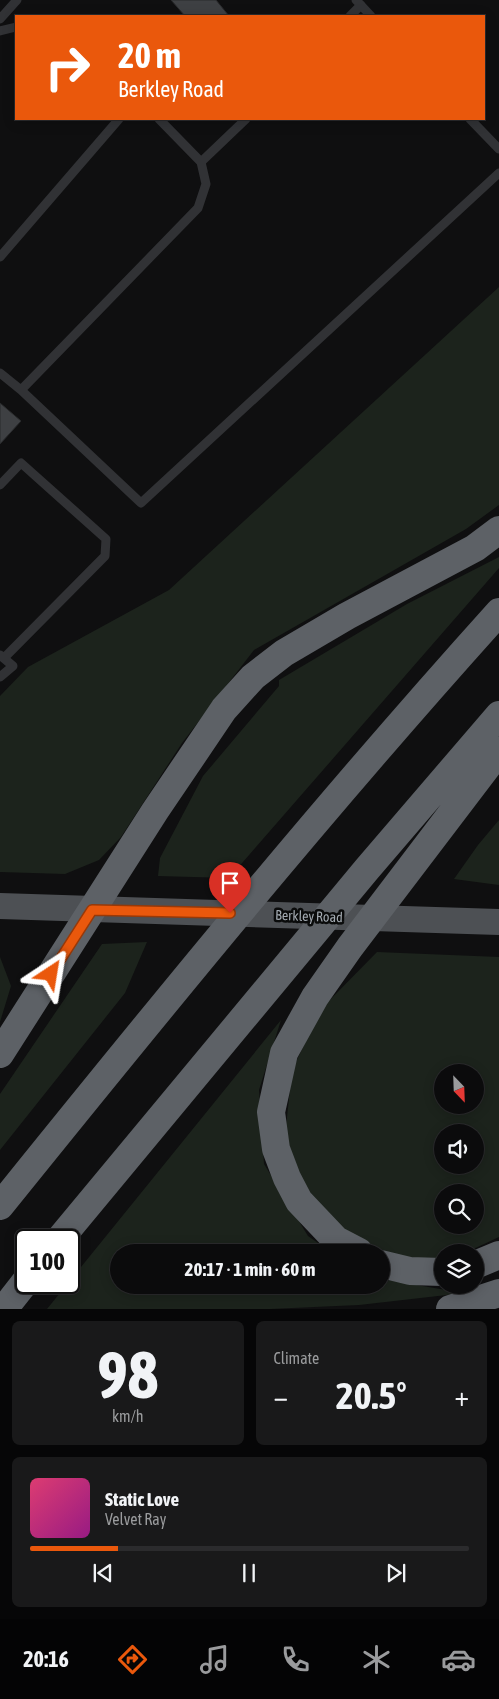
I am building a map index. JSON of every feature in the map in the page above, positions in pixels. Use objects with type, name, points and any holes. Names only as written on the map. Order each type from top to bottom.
[{"type":"highway","points":[[0,1054],[155,811],[224,709],[253,677],[284,653],[347,616],[475,548],[499,530]]},
{"type":"highway","points":[[0,1206],[280,866],[435,683],[499,612]]},
{"type":"highway","points":[[68,1229],[367,869],[499,715]]},
{"type":"highway","points":[[344,1244],[336,1240],[298,1201],[276,1150],[270,1112],[284,1053],[315,998],[350,947],[499,751]]},
{"type":"highway","points":[[484,1261],[499,1255]]},
{"type":"highway","points":[[390,1266],[410,1271],[434,1272]]},
{"type":"highway","points":[[450,1309],[499,1293]]},
{"type":"highway","points":[[4,1309],[16,1294]]},
{"type":"main road","name":"Berkley Road","points":[[0,906],[499,922]]},
{"type":"lane","points":[[0,19],[17,0]]},
{"type":"lane","points":[[351,15],[358,3],[370,15]]},
{"type":"lane","points":[[0,31],[15,27]]},
{"type":"lane","points":[[0,257],[119,120]]},
{"type":"lane","points":[[21,390],[198,208],[206,184],[202,162],[160,120]]},
{"type":"lane","points":[[202,162],[245,120]]},
{"type":"lane","points":[[471,120],[499,149]]},
{"type":"lane","points":[[0,373],[21,390],[141,503],[499,173]]},
{"type":"lane","points":[[0,485],[21,463],[106,539],[105,556],[2,656],[13,666],[0,677]]},
{"type":"shaded area","points":[[499,287],[499,505],[466,529],[254,650],[182,743],[121,837],[99,860],[65,874],[0,872],[0,696],[28,667],[169,590]]},
{"type":"shaded area","points":[[499,557],[499,568],[229,878],[158,876],[160,858],[203,776],[279,686],[279,680],[407,604]]},
{"type":"shaded area","points":[[499,820],[499,885],[454,879],[478,845]]},
{"type":"shaded area","points":[[147,942],[125,993],[0,1150],[0,1094],[102,944]]},
{"type":"shaded area","points":[[377,952],[499,957],[499,1237],[484,1244],[434,1244],[434,1259],[396,1257],[390,1254],[390,1244],[371,1244],[344,1230],[303,1187],[285,1136],[292,1070],[322,1008]]},
{"type":"shaded area","points":[[0,957],[11,986],[0,1022]]},
{"type":"shaded area","points":[[281,1020],[259,1090],[264,1164],[308,1236],[320,1244],[110,1244],[110,1294],[390,1294],[390,1281],[434,1288],[434,1294],[455,1294],[359,1305],[270,1309],[47,1309],[59,1294],[80,1294],[80,1268]]},
{"type":"building","points":[[171,0],[216,0],[228,15],[184,15]]},
{"type":"building","points":[[0,403],[21,421],[0,444]]},
{"type":"route","points":[[51,974],[92,910],[230,913]]}]
